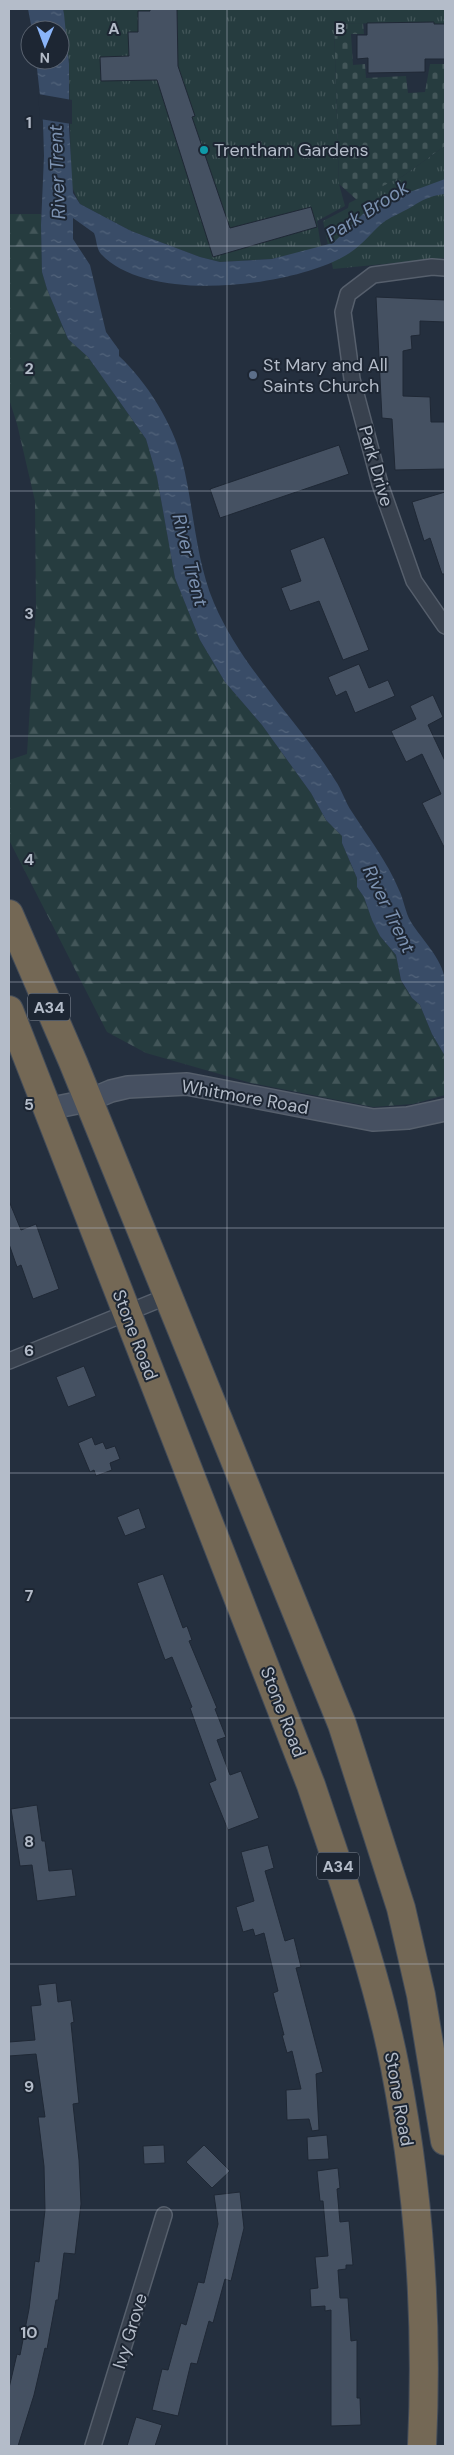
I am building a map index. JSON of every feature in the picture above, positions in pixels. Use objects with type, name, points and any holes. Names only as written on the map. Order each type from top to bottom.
[{"type":"highway","name":"A34","points":[[9,914],[88,1101],[342,1724],[401,1908],[421,1995],[437,2082],[445,2141]]},
{"type":"highway","name":"Stone Road","points":[[9,1010],[311,1785],[372,1974],[395,2066],[409,2154],[417,2227],[424,2364],[422,2446]]},
{"type":"main road","name":"Whitmore Road","points":[[47,1109],[88,1101],[111,1091],[128,1087],[186,1084],[373,1120],[408,1118],[445,1110]]},
{"type":"street","name":"Park Drive","points":[[445,268],[432,267],[373,275],[348,294],[343,312],[352,380],[380,484],[414,581],[445,626]]},
{"type":"street","points":[[9,1361],[168,1296]]},
{"type":"street","name":"Ivy Grove","points":[[93,2446],[164,2215]]},
{"type":"green space","name":"Trentham Gardens","points":[[63,9],[445,9],[445,24],[434,24],[434,22],[334,24],[339,184],[345,206],[317,221],[321,247],[272,259],[220,262],[200,257],[131,231],[80,204],[71,185],[70,20],[64,20]]},
{"type":"green space","points":[[363,23],[364,34],[351,34],[353,65],[365,64],[366,78],[406,76],[408,93],[425,92],[430,64],[445,64],[445,146],[403,176],[357,200],[339,184],[334,24]]},
{"type":"green space","name":"Trentham Gardens","points":[[445,146],[445,258],[333,269],[323,221],[348,208],[349,203],[403,176]]},
{"type":"green space","points":[[9,214],[41,214],[42,272],[47,289],[68,339],[88,357],[146,439],[157,477],[175,578],[200,640],[225,682],[262,725],[311,793],[326,820],[342,836],[342,843],[357,878],[357,887],[364,897],[372,920],[380,936],[396,955],[401,981],[412,998],[420,1005],[432,1034],[445,1056],[445,1095],[413,1104],[373,1107],[251,1083],[146,1053],[107,1032],[9,840],[9,760],[27,754],[36,608],[35,501],[17,424],[9,399]]},
{"type":"water","points":[[28,9],[63,9],[65,20],[30,20]]},
{"type":"water","name":"River Trent","points":[[37,70],[69,70],[69,127],[73,193],[80,204],[131,231],[200,257],[220,262],[272,259],[333,243],[363,214],[407,193],[445,179],[445,194],[426,199],[389,219],[347,255],[317,268],[287,277],[253,283],[218,286],[183,285],[151,280],[123,270],[101,254],[94,233],[73,218],[73,239],[90,265],[106,332],[119,350],[119,356],[139,378],[158,404],[178,446],[203,568],[214,603],[226,627],[255,672],[304,736],[337,784],[389,869],[411,922],[440,964],[445,980],[447,998],[445,1056],[432,1034],[420,1005],[412,998],[401,980],[396,955],[380,936],[372,920],[364,897],[357,887],[357,878],[342,843],[342,836],[326,820],[311,793],[262,725],[225,682],[200,640],[175,578],[157,477],[146,439],[88,357],[68,339],[42,272],[43,122]]},
{"type":"pier","points":[[38,94],[72,100],[72,124],[40,119]]},
{"type":"building","points":[[150,9],[177,9],[178,66],[195,116],[192,117],[230,228],[311,207],[317,227],[213,257],[157,80],[101,81],[100,57],[129,56],[128,32],[138,32],[138,11],[150,11]]},
{"type":"building","points":[[434,22],[434,24],[445,24],[445,59],[425,59],[425,72],[368,73],[368,58],[357,59],[357,35],[367,35],[367,23]]},
{"type":"building","points":[[376,297],[445,300],[445,322],[420,321],[420,335],[411,336],[412,349],[403,351],[403,396],[430,397],[431,422],[445,422],[445,469],[395,470],[392,419],[382,418]]},
{"type":"building","points":[[339,445],[349,474],[220,518],[210,489]]},
{"type":"building","points":[[445,492],[445,574],[442,574],[430,538],[424,541],[412,502]]},
{"type":"building","points":[[324,537],[369,650],[343,660],[319,601],[290,611],[281,588],[301,581],[290,550]]},
{"type":"building","points":[[359,664],[369,688],[388,680],[395,696],[355,713],[346,691],[336,696],[328,677]]},
{"type":"building","points":[[433,695],[443,717],[428,725],[445,761],[445,849],[422,803],[441,794],[422,754],[406,762],[391,731],[416,719],[410,706]]},
{"type":"building","points":[[9,1201],[21,1230],[36,1224],[59,1289],[33,1299],[21,1265],[17,1267],[9,1244]]},
{"type":"building","points":[[84,1366],[96,1396],[68,1407],[56,1377]]},
{"type":"building","points":[[92,1437],[95,1445],[103,1442],[106,1449],[115,1446],[120,1459],[110,1463],[112,1470],[96,1476],[94,1470],[90,1472],[78,1443]]},
{"type":"building","points":[[139,1508],[146,1528],[125,1536],[117,1517]]},
{"type":"building","points":[[163,1574],[183,1628],[187,1626],[192,1640],[189,1641],[217,1708],[215,1709],[226,1737],[217,1740],[230,1775],[241,1771],[259,1818],[228,1830],[209,1783],[216,1780],[190,1708],[192,1707],[172,1657],[165,1660],[137,1583]]},
{"type":"building","points":[[37,1805],[42,1841],[45,1841],[49,1871],[72,1869],[76,1896],[37,1901],[32,1865],[20,1866],[11,1809]]},
{"type":"building","points":[[268,1845],[274,1868],[265,1871],[285,1941],[294,1938],[301,1967],[296,1968],[323,2072],[316,2074],[319,2130],[312,2131],[309,2119],[287,2120],[286,2090],[301,2089],[292,2051],[287,2053],[282,2035],[284,2035],[273,1993],[278,1991],[264,1933],[255,1936],[253,1929],[243,1932],[236,1907],[254,1901],[241,1852]]},
{"type":"building","points":[[56,1983],[58,2002],[71,2000],[74,2022],[71,2023],[79,2103],[73,2104],[79,2160],[81,2204],[75,2254],[64,2253],[58,2300],[56,2300],[47,2349],[45,2348],[34,2395],[18,2446],[9,2446],[9,2388],[17,2354],[20,2355],[29,2309],[35,2261],[39,2262],[45,2210],[44,2166],[38,2117],[45,2117],[36,2054],[9,2056],[9,2042],[35,2040],[31,2006],[41,2005],[38,1985]]},
{"type":"building","points":[[327,2135],[329,2159],[308,2160],[307,2137]]},
{"type":"building","points":[[164,2145],[165,2163],[144,2164],[143,2146]]},
{"type":"building","points":[[204,2145],[230,2171],[212,2188],[186,2162]]},
{"type":"building","points":[[338,2168],[340,2188],[337,2189],[340,2222],[349,2221],[353,2265],[346,2265],[346,2269],[338,2270],[340,2298],[348,2298],[351,2341],[357,2340],[357,2398],[360,2398],[361,2425],[331,2426],[331,2310],[325,2311],[325,2306],[311,2307],[310,2289],[318,2288],[315,2257],[328,2256],[323,2201],[320,2201],[317,2171]]},
{"type":"building","points":[[240,2192],[244,2228],[231,2281],[225,2279],[213,2323],[209,2321],[197,2364],[191,2363],[178,2416],[152,2410],[162,2369],[168,2370],[181,2323],[186,2325],[198,2282],[204,2283],[218,2224],[214,2195]]},
{"type":"building","points":[[136,2417],[162,2425],[155,2446],[127,2446]]},
{"type":"place","name":"Trentham Gardens","points":[[204,150]]},
{"type":"place","name":"St Mary and All Saints Church","points":[[253,375]]},
{"type":"water label","name":"Park Brook","points":[[367,211]]}]
